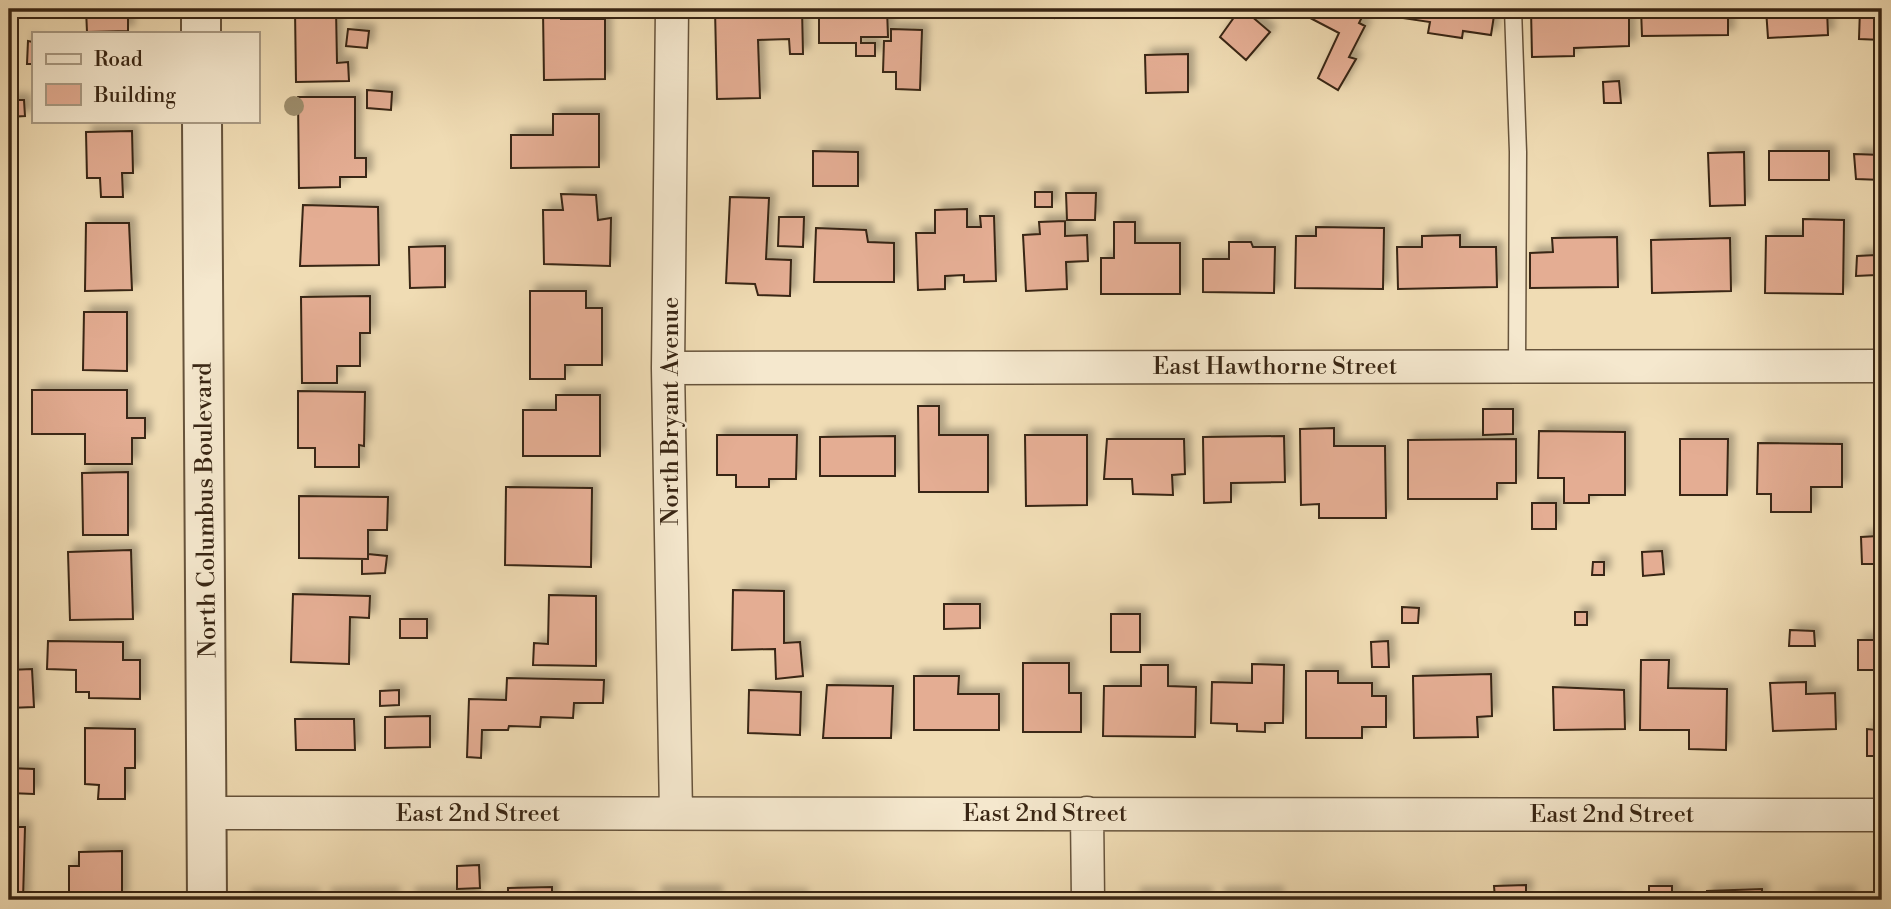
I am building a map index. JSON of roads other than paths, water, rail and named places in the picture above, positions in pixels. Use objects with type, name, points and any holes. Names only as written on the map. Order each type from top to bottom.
[{"type":"street","points":[[201,9],[201,32]]},
{"type":"street","name":"North Bryant Avenue","points":[[672,9],[668,368],[676,813]]},
{"type":"street","name":"North Columbus Boulevard","points":[[202,122],[207,900]]},
{"type":"street","name":"East Hawthorne Street","points":[[668,368],[1882,366]]},
{"type":"street","name":"East 2nd Street","points":[[208,813],[1882,815]]},
{"type":"street","points":[[1087,813],[1088,900]]},
{"type":"lane","points":[[1513,9],[1518,152],[1517,366]]}]
